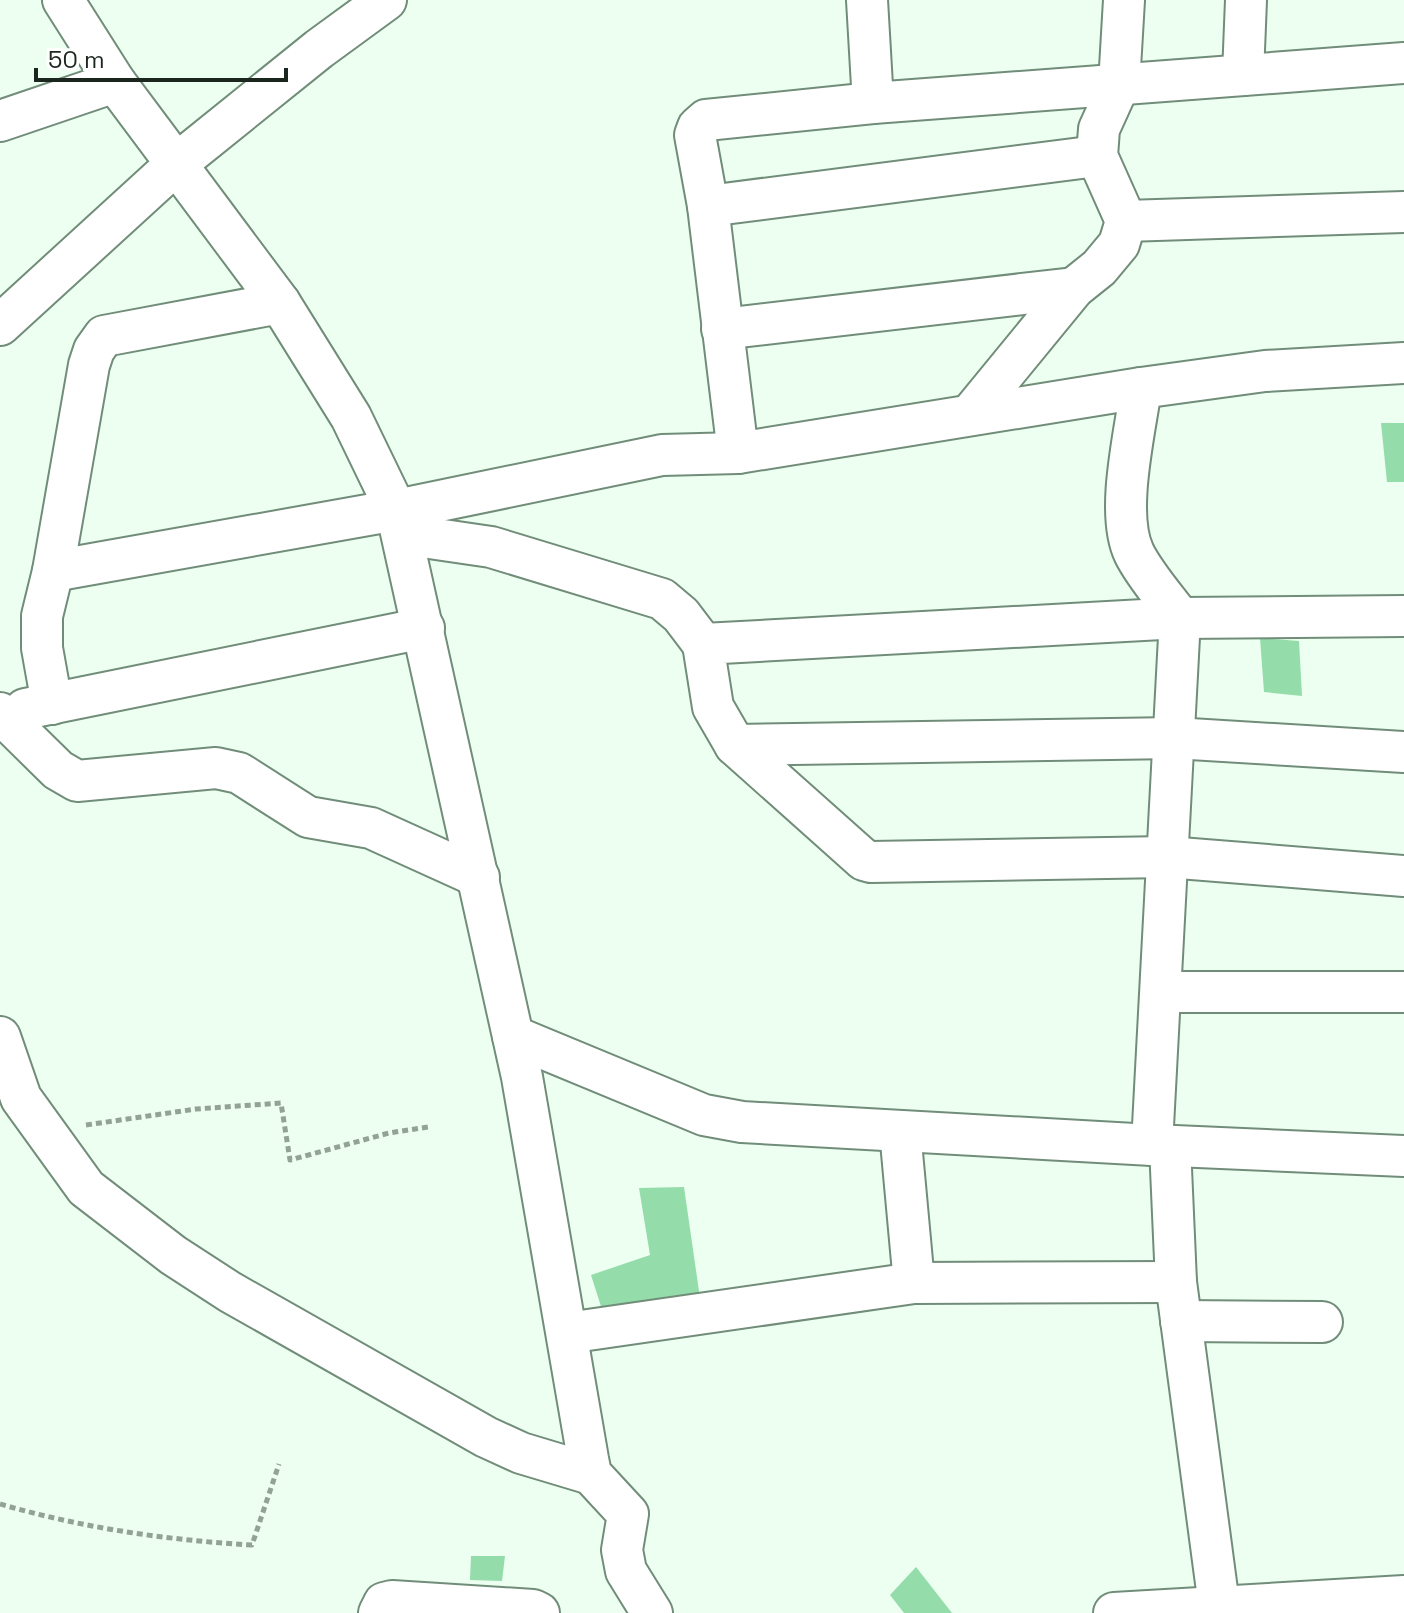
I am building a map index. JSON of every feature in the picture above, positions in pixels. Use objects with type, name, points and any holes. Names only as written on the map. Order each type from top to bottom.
[{"type":"street","points":[[63,0],[115,82],[280,303],[351,417],[399,522],[513,1036],[591,1474]]},
{"type":"street","points":[[0,325],[175,165],[319,49],[386,0]]},
{"type":"street","points":[[867,0],[873,103]]},
{"type":"street","points":[[970,415],[1074,288],[1099,268],[1119,244],[1126,221],[1097,156],[1099,129],[1119,85],[1124,0]]},
{"type":"street","points":[[1243,75],[1246,0]]},
{"type":"street","points":[[738,453],[708,206],[695,135],[706,120],[873,103],[1404,63]]},
{"type":"street","points":[[0,121],[115,82]]},
{"type":"street","points":[[708,206],[1097,156]]},
{"type":"street","points":[[1126,221],[1404,212]]},
{"type":"street","points":[[722,329],[1074,288]]},
{"type":"street","points":[[52,704],[42,648],[42,616],[94,350],[104,336],[280,303]]},
{"type":"street","points":[[53,571],[399,522],[662,455],[738,453],[1265,371],[1404,363]]},
{"type":"street","points":[[1141,388],[1126,499],[1127,528],[1134,553],[1180,618],[1161,992],[1161,1146],[1220,1611]]},
{"type":"street","points":[[399,522],[662,599],[681,615],[703,644],[713,707],[735,745],[852,852],[871,862],[1167,857],[1404,876]]},
{"type":"street","points":[[703,644],[1180,618],[1401,627]]},
{"type":"street","points":[[1,714],[424,628]]},
{"type":"street","points":[[1,714],[58,770],[77,781],[216,768],[239,773],[308,817],[371,828],[479,877]]},
{"type":"street","points":[[735,745],[1174,738],[1404,752]]},
{"type":"street","points":[[1161,992],[1404,992]]},
{"type":"street","points":[[513,1036],[704,1115],[742,1122],[1161,1146],[1404,1156]]},
{"type":"street","points":[[0,1037],[21,1098],[86,1188],[173,1255],[230,1292],[486,1437],[521,1453],[591,1474],[624,1508],[626,1571],[652,1613]]},
{"type":"street","points":[[900,1131],[914,1283]]},
{"type":"street","points":[[567,1333],[914,1283],[1176,1282]]},
{"type":"street","points":[[1181,1321],[1322,1322]]},
{"type":"street","points":[[1114,1613],[1361,1606],[1404,1596]]},
{"type":"street","points":[[379,1613],[384,1603],[392,1601],[533,1610],[539,1613]]},
{"type":"path","points":[[79,1126],[196,1109],[281,1103],[290,1160],[361,1139],[428,1127]]},
{"type":"path","points":[[0,1504],[63,1522],[99,1528],[189,1542],[252,1545],[279,1464]]},
{"type":"building","points":[[1381,423],[1404,423],[1404,482],[1387,482]]},
{"type":"building","points":[[1260,638],[1299,641],[1302,696],[1264,692]]},
{"type":"building","points":[[684,1187],[701,1305],[605,1319],[591,1275],[650,1255],[639,1188]]},
{"type":"building","points":[[471,1556],[505,1556],[502,1581],[470,1580]]},
{"type":"building","points":[[916,1567],[952,1613],[904,1613],[890,1595]]}]
